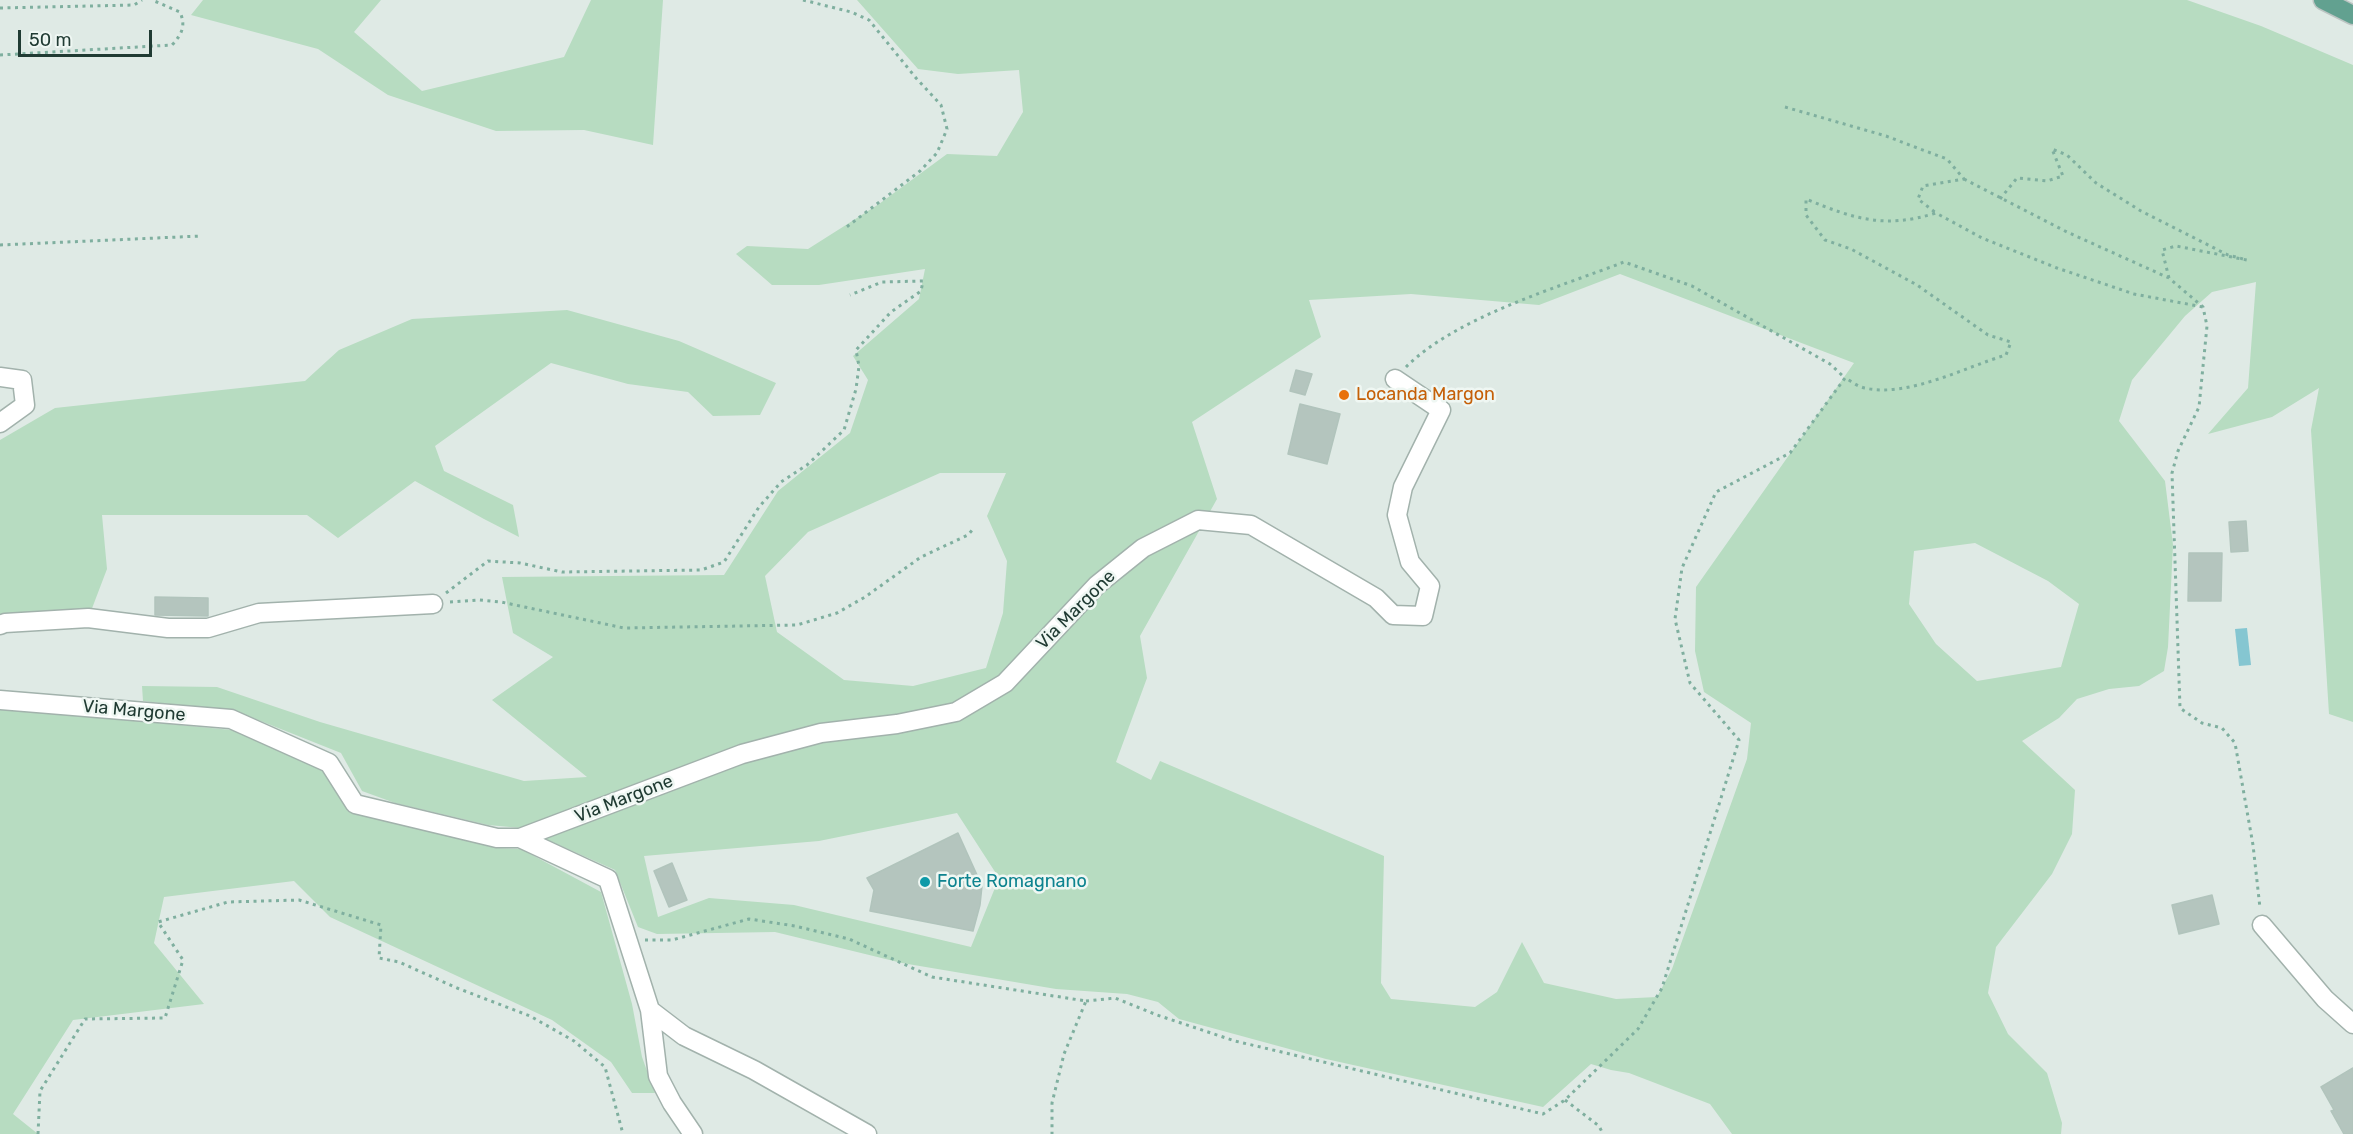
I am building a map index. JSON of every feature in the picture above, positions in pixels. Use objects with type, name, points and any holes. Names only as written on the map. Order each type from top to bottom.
[{"type":"main road","points":[[2323,0],[2353,15]]},
{"type":"street","points":[[0,377],[22,380],[25,405],[0,423]]},
{"type":"street","name":"Via Margone","points":[[0,700],[231,719],[329,763],[355,804],[497,838],[520,838],[742,754],[821,733],[897,724],[956,712],[1005,683],[1097,585],[1124,562],[1143,548],[1198,520],[1251,525],[1376,598],[1393,615],[1423,616],[1430,586],[1410,562],[1397,515],[1403,487],[1441,410],[1395,379]]},
{"type":"street","points":[[0,625],[88,618],[168,628],[208,628],[259,613],[433,604]]},
{"type":"street","name":"Via Margone","points":[[520,838],[608,879],[650,1010],[658,1076],[672,1103],[693,1134]]},
{"type":"street","points":[[2262,924],[2325,999],[2353,1024]]},
{"type":"street","points":[[650,1010],[684,1036],[754,1070],[867,1134]]},
{"type":"path","points":[[0,9],[134,5],[142,0]]},
{"type":"path","points":[[0,55],[172,45],[181,35],[184,21],[180,12],[152,0]]},
{"type":"path","points":[[803,0],[851,12],[869,20],[941,105],[947,129],[937,153],[920,171],[844,228]]},
{"type":"path","points":[[1785,107],[1886,136],[1947,159],[1964,178],[2000,199],[2169,278],[2204,307],[2207,326],[2199,406],[2178,451],[2172,473],[2180,708],[2202,723],[2222,728],[2235,743],[2253,845],[2262,924]]},
{"type":"path","points":[[2000,199],[2017,178],[2047,181],[2063,176],[2052,149],[2067,155],[2096,183],[2141,212],[2228,255],[2247,260],[2176,246],[2162,250],[2169,278]]},
{"type":"path","points":[[1964,178],[1923,186],[1918,199],[1936,213],[1982,238],[2057,268],[2134,294],[2204,307]]},
{"type":"path","points":[[1395,379],[1415,358],[1473,321],[1624,262],[1692,286],[1830,364],[1844,378],[1864,388],[1894,391],[1959,372],[2006,355],[2011,342],[1988,335],[1917,285],[1851,249],[1825,240],[1806,215],[1806,199],[1844,214],[1883,221],[1910,221],[1936,213]]},
{"type":"path","points":[[0,245],[201,236]]},
{"type":"path","points":[[433,604],[488,561],[520,563],[562,572],[701,570],[724,562],[759,507],[781,482],[807,465],[844,430],[856,389],[859,366],[856,350],[891,312],[921,291],[923,281],[882,282],[850,295]]},
{"type":"path","points":[[628,940],[672,940],[749,919],[795,926],[849,939],[932,977],[1086,1001],[1114,998],[1235,1041],[1543,1114],[1564,1100],[1638,1029],[1662,988],[1739,740],[1690,683],[1675,619],[1682,568],[1716,492],[1790,453],[1844,378]]},
{"type":"path","points":[[433,604],[479,600],[501,602],[624,628],[797,625],[837,613],[866,597],[921,557],[968,536],[974,528]]},
{"type":"path","points":[[38,1134],[40,1091],[85,1019],[165,1018],[183,960],[159,922],[228,902],[299,900],[381,925],[379,958],[399,962],[457,988],[530,1016],[574,1041],[605,1067],[623,1134]]},
{"type":"path","points":[[1052,1134],[1052,1103],[1064,1054],[1086,1001]]},
{"type":"path","points":[[1564,1100],[1599,1126],[1603,1134]]},
{"type":"green space","points":[[203,0],[381,0],[354,32],[422,91],[564,57],[591,0],[663,0],[653,145],[584,130],[496,131],[388,95],[318,49],[191,15]]},
{"type":"green space","points":[[857,0],[2187,0],[2261,26],[2353,65],[2353,722],[2329,714],[2311,430],[2319,388],[2272,417],[2208,434],[2248,388],[2256,282],[2212,292],[2185,316],[2132,380],[2119,421],[2165,481],[2173,545],[2168,647],[2164,671],[2139,686],[2109,689],[2077,699],[2059,718],[2022,741],[2075,790],[2072,834],[2052,874],[1996,947],[1988,993],[2008,1034],[2047,1073],[2062,1123],[2061,1134],[1732,1134],[1710,1104],[1629,1073],[1591,1064],[1543,1107],[1326,1059],[1179,1019],[1158,1002],[1127,994],[1056,989],[902,963],[775,932],[657,934],[638,927],[615,870],[521,828],[488,825],[395,803],[362,791],[341,753],[238,712],[143,701],[142,686],[217,687],[320,722],[524,781],[587,777],[492,700],[553,657],[513,633],[502,577],[724,575],[778,491],[850,433],[868,380],[853,356],[919,299],[925,269],[819,285],[772,285],[736,254],[747,246],[808,249],[879,204],[947,154],[997,156],[1023,112],[1019,70],[958,74],[918,69]],"holes":[[[1620,274],[1854,363],[1696,587],[1695,651],[1704,692],[1751,723],[1747,759],[1672,969],[1657,997],[1616,999],[1544,983],[1522,942],[1497,992],[1475,1007],[1391,999],[1381,983],[1384,856],[1160,761],[1151,780],[1116,762],[1147,678],[1140,636],[1217,499],[1192,422],[1321,337],[1309,300],[1411,294],[1539,305]],[[940,473],[1006,473],[987,516],[1007,561],[1003,613],[986,668],[913,686],[844,680],[777,632],[765,576],[808,532]],[[1975,543],[2048,581],[2079,604],[2061,667],[1977,681],[1936,644],[1909,604],[1914,551]],[[957,813],[999,878],[971,947],[794,905],[709,898],[658,917],[644,856],[819,841]]]},
{"type":"green space","points":[[567,310],[679,341],[776,383],[760,415],[713,416],[688,392],[628,384],[551,363],[435,446],[444,471],[513,505],[519,537],[415,481],[338,538],[307,515],[102,515],[107,569],[91,611],[0,616],[0,440],[55,408],[305,381],[339,350],[412,319]]},
{"type":"green space","points":[[0,708],[232,730],[324,770],[349,812],[496,848],[521,849],[601,892],[632,1004],[642,1057],[655,1093],[632,1093],[611,1062],[552,1020],[330,917],[294,881],[164,897],[154,943],[204,1004],[73,1020],[13,1114],[38,1134],[0,1134]]},
{"type":"water","points":[[2247,628],[2251,665],[2239,666],[2235,629]]},
{"type":"building","points":[[1296,370],[1312,374],[1305,395],[1290,391]]},
{"type":"building","points":[[1300,404],[1340,414],[1327,464],[1288,454]]},
{"type":"building","points":[[2246,521],[2248,551],[2231,552],[2229,522]]},
{"type":"building","points":[[2189,553],[2222,553],[2221,601],[2188,601]]},
{"type":"building","points":[[155,597],[208,598],[208,616],[155,615]]},
{"type":"building","name":"Forte Romagnano","points":[[958,833],[982,886],[973,931],[870,911],[874,890],[867,878]]},
{"type":"building","points":[[672,863],[687,900],[669,907],[654,871]]},
{"type":"building","points":[[2212,895],[2219,924],[2179,934],[2172,905]]},
{"type":"building","points":[[2353,1068],[2353,1134],[2344,1134],[2321,1087]]},
{"type":"place","name":"Locanda Margon","points":[[1344,395]]},
{"type":"place","name":"Forte Romagnano","points":[[925,882]]}]
